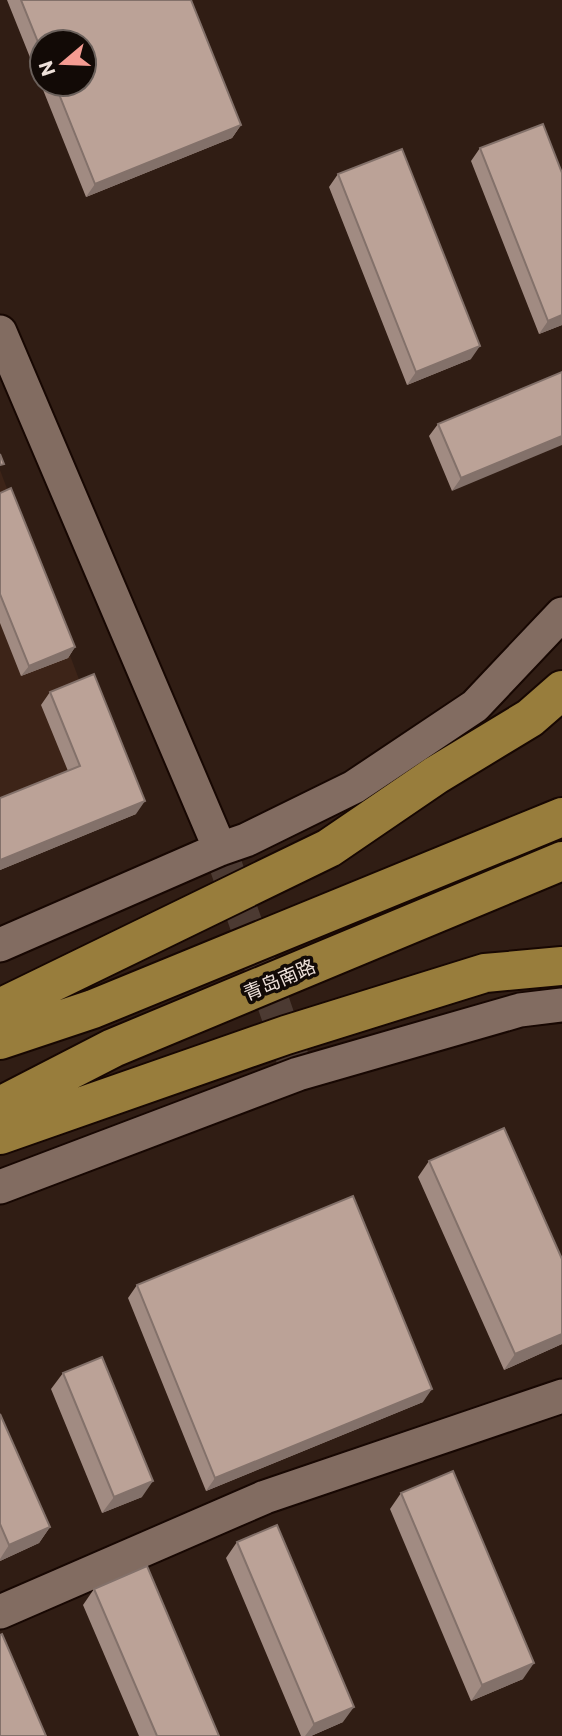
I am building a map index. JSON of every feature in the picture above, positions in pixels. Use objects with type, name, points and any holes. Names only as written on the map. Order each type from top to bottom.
[{"type":"main road","points":[[436,775],[562,660]]},
{"type":"main road","points":[[0,1008],[328,848],[436,775],[530,718],[562,690]]},
{"type":"main road","points":[[0,1040],[93,1009],[562,817]]},
{"type":"main road","name":"青岛南路","points":[[0,1106],[113,1048],[562,861]]},
{"type":"main road","points":[[0,1135],[286,1035],[485,973],[562,966]]},
{"type":"street","points":[[0,332],[220,849]]},
{"type":"street","points":[[0,945],[246,840],[354,787],[475,706],[562,614]]},
{"type":"street","points":[[0,1187],[298,1074],[520,1010],[562,1005]]},
{"type":"street","points":[[0,1612],[265,1497],[562,1396]]},
{"type":"shaded area","points":[[0,470],[126,804],[0,857]]},
{"type":"building","points":[[21,0],[191,0],[241,125],[95,184],[61,98],[98,98],[98,28],[32,28]]},
{"type":"building","points":[[543,124],[562,173],[562,315],[548,321],[480,148]]},
{"type":"building","points":[[402,149],[480,346],[416,372],[338,174]]},
{"type":"building","points":[[562,372],[562,436],[461,478],[438,424]]},
{"type":"building","points":[[11,488],[75,647],[29,666],[0,594],[0,493]]},
{"type":"building","points":[[94,674],[145,801],[0,860],[0,798],[80,766],[50,692]]},
{"type":"building","points":[[504,1128],[562,1259],[562,1334],[515,1354],[429,1161]]},
{"type":"building","points":[[353,1196],[432,1389],[215,1478],[137,1285]]},
{"type":"building","points":[[102,1357],[153,1481],[114,1497],[63,1373]]},
{"type":"building","points":[[0,1414],[50,1527],[9,1545],[0,1524]]},
{"type":"building","points":[[453,1471],[534,1663],[482,1685],[401,1493]]},
{"type":"building","points":[[277,1525],[354,1707],[314,1724],[237,1542]]},
{"type":"building","points":[[147,1566],[219,1736],[157,1736],[94,1589]]},
{"type":"building","points":[[2,1634],[46,1736],[0,1736]]},
{"type":"tunnel","points":[[220,849],[298,1074]]}]
